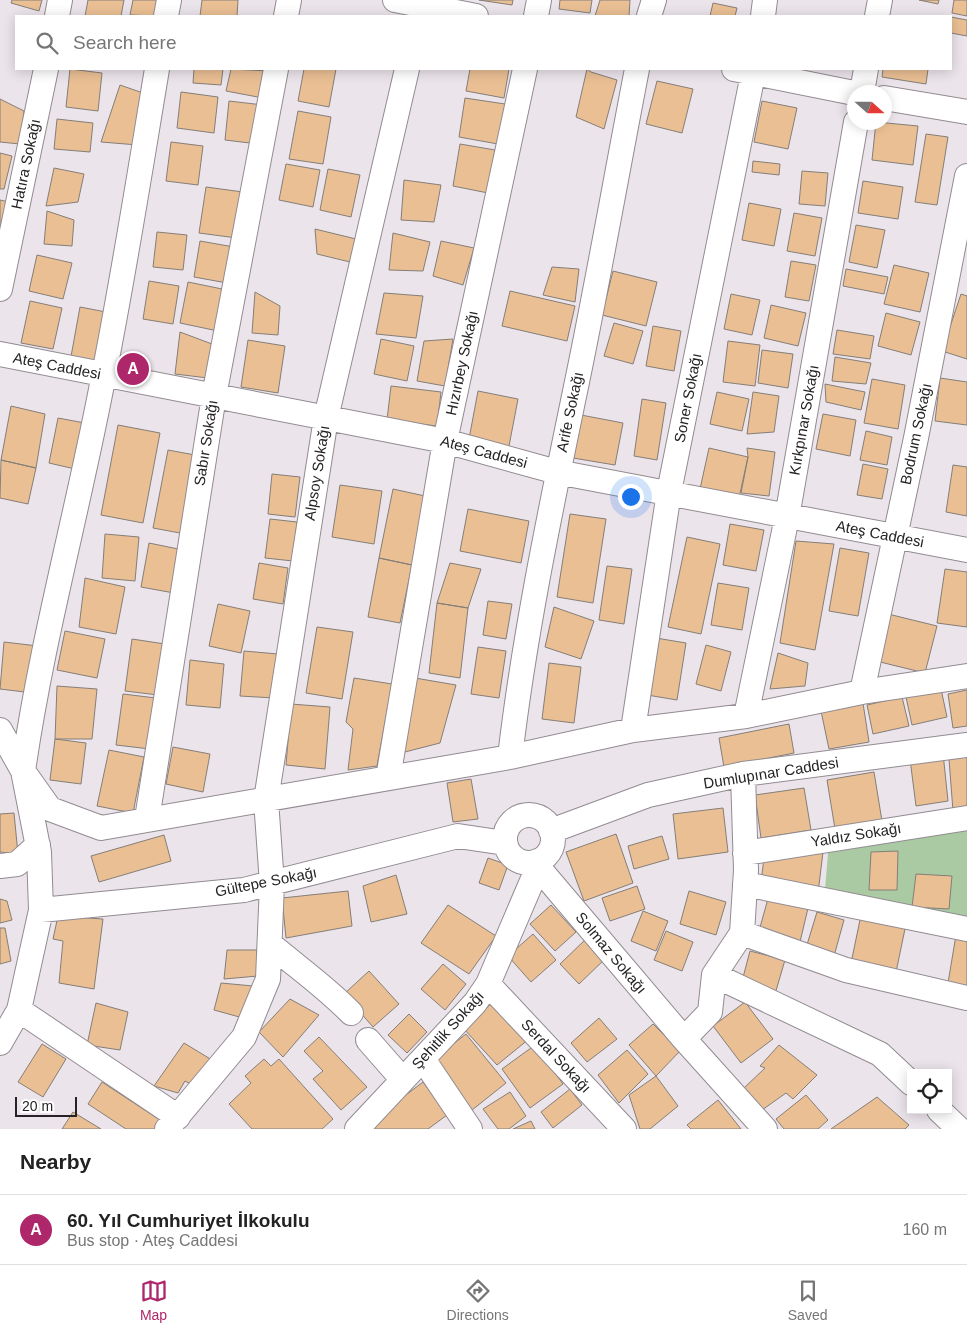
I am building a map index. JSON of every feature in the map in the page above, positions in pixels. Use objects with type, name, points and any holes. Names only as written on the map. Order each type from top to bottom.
[{"type":"street","points":[[57,15],[60,0]]},
{"type":"street","points":[[166,15],[169,0]]},
{"type":"street","points":[[286,15],[289,0]]},
{"type":"street","points":[[395,0],[422,7],[470,15]]},
{"type":"street","points":[[536,15],[539,0]]},
{"type":"street","points":[[649,15],[654,0]]},
{"type":"street","points":[[763,15],[765,0]]},
{"type":"street","points":[[877,15],[880,0]]},
{"type":"street","name":"Hatıra Sokağı","points":[[0,289],[46,70]]},
{"type":"street","points":[[0,1043],[19,1010],[41,910],[38,845],[24,771],[34,697],[56,604],[104,374],[157,70]]},
{"type":"street","name":"Sabır Sokağı","points":[[147,820],[214,396],[276,70]]},
{"type":"street","name":"Alpsoy Sokağı","points":[[172,1123],[244,1037],[268,979],[272,884],[266,800],[326,418],[407,70]]},
{"type":"street","name":"Hızırbey Sokağı","points":[[388,778],[445,441],[525,70]]},
{"type":"street","name":"Arife Sokağı","points":[[510,757],[517,695],[557,472],[578,378],[637,70]]},
{"type":"street","points":[[748,70],[847,91]]},
{"type":"street","name":"Soner Sokağı","points":[[633,730],[669,492],[748,70]]},
{"type":"street","points":[[863,85],[866,70]]},
{"type":"street","points":[[892,99],[967,112]]},
{"type":"street","name":"Kırkpınar Sokağı","points":[[746,716],[787,517],[855,130]]},
{"type":"street","name":"Bodrum Sokağı","points":[[862,692],[967,176]]},
{"type":"street","name":"Ateş Caddesi","points":[[0,354],[445,441],[557,472],[967,550]]},
{"type":"street","points":[[0,730],[24,771],[50,809],[101,828],[510,757],[633,730],[746,716],[862,692],[967,674]]},
{"type":"street","name":"Dumlupınar Caddesi","points":[[551,831],[648,795],[743,774],[967,746]]},
{"type":"street","points":[[684,1039],[710,1012],[714,975],[742,933],[745,884],[743,774]]},
{"type":"street","points":[[526,815],[542,819],[551,831],[550,849],[537,864],[517,860],[507,850],[509,832],[526,815]]},
{"type":"street","name":"Yaldız Sokağı","points":[[745,853],[967,818]]},
{"type":"street","name":"Gültepe Sokağı","points":[[41,910],[244,890],[458,836],[509,832]]},
{"type":"street","points":[[0,866],[17,864],[38,845]]},
{"type":"street","name":"Şehitlik Sokağı","points":[[357,1129],[475,1003],[488,984],[537,864]]},
{"type":"street","name":"Solmaz Sokağı","points":[[537,864],[684,1039],[765,1129]]},
{"type":"street","points":[[745,884],[967,929]]},
{"type":"street","points":[[742,933],[846,970],[967,998]]},
{"type":"street","points":[[270,944],[304,973],[323,985],[350,1013]]},
{"type":"street","points":[[714,975],[880,1054],[907,1079]]},
{"type":"street","name":"Serdal Sokağı","points":[[488,984],[624,1129]]},
{"type":"street","points":[[19,1010],[172,1123]]},
{"type":"street","points":[[368,1040],[403,1080]]},
{"type":"street","points":[[423,1059],[470,1129]]},
{"type":"street","points":[[943,1114],[959,1129]]},
{"type":"green space","points":[[967,823],[967,918],[825,890],[828,853],[895,836]]},
{"type":"building","points":[[12,0],[42,0],[39,11],[11,3]]},
{"type":"building","points":[[88,0],[124,0],[121,15],[85,15]]},
{"type":"building","points":[[133,0],[158,0],[154,15],[130,15]]},
{"type":"building","points":[[202,0],[238,0],[237,15],[200,15]]},
{"type":"building","points":[[479,0],[513,0],[512,5]]},
{"type":"building","points":[[560,0],[592,0],[590,13],[559,9]]},
{"type":"building","points":[[600,0],[630,0],[629,15],[595,15]]},
{"type":"building","points":[[919,0],[939,0],[938,4]]},
{"type":"building","points":[[954,0],[967,0],[967,16],[952,13]]},
{"type":"building","points":[[713,3],[737,8],[735,15],[710,15]]},
{"type":"building","points":[[952,17],[967,20],[967,36],[952,33]]},
{"type":"building","points":[[70,70],[102,73],[98,111],[66,107]]},
{"type":"building","points":[[194,70],[223,70],[221,85],[193,83]]},
{"type":"building","points":[[231,70],[269,71],[263,98],[226,91]]},
{"type":"building","points":[[304,70],[336,70],[329,107],[298,101]]},
{"type":"building","points":[[470,70],[509,70],[504,98],[466,91]]},
{"type":"building","points":[[587,70],[617,80],[604,129],[576,117]]},
{"type":"building","points":[[883,70],[928,70],[926,84],[882,77]]},
{"type":"building","points":[[657,81],[693,89],[682,133],[646,124]]},
{"type":"building","points":[[120,85],[143,93],[138,145],[101,142]]},
{"type":"building","points":[[181,92],[218,97],[214,133],[177,128]]},
{"type":"building","points":[[465,98],[505,104],[498,144],[459,137]]},
{"type":"building","points":[[0,99],[24,111],[20,144],[0,142]]},
{"type":"building","points":[[229,101],[263,105],[258,144],[225,140]]},
{"type":"building","points":[[762,101],[797,108],[788,149],[754,142]]},
{"type":"building","points":[[298,111],[331,117],[323,164],[289,159]]},
{"type":"building","points":[[57,119],[93,123],[90,152],[54,149]]},
{"type":"building","points":[[892,124],[918,126],[913,165],[872,160],[875,130],[892,130]]},
{"type":"building","points":[[926,134],[948,137],[937,205],[915,202]]},
{"type":"building","points":[[171,142],[203,146],[198,185],[166,181]]},
{"type":"building","points":[[460,144],[495,150],[488,193],[453,186]]},
{"type":"building","points":[[0,153],[12,156],[4,189],[0,189]]},
{"type":"building","points":[[753,161],[780,164],[779,175],[752,172]]},
{"type":"building","points":[[286,164],[320,170],[313,207],[279,200]]},
{"type":"building","points":[[54,168],[84,174],[78,202],[46,206]]},
{"type":"building","points":[[328,169],[360,175],[351,217],[320,210]]},
{"type":"building","points":[[802,171],[828,173],[825,206],[799,204]]},
{"type":"building","points":[[404,180],[441,185],[434,222],[401,220]]},
{"type":"building","points":[[863,181],[903,187],[898,219],[858,213]]},
{"type":"building","points":[[206,187],[243,192],[237,238],[199,233]]},
{"type":"building","points":[[0,200],[9,202],[0,233]]},
{"type":"building","points":[[749,203],[781,209],[774,246],[742,240]]},
{"type":"building","points":[[47,211],[74,220],[72,246],[44,244]]},
{"type":"building","points":[[794,213],[822,218],[815,256],[787,251]]},
{"type":"building","points":[[856,225],[885,230],[877,268],[849,262]]},
{"type":"building","points":[[315,229],[356,239],[350,262],[317,254]]},
{"type":"building","points":[[157,232],[187,235],[183,270],[153,267]]},
{"type":"building","points":[[393,233],[430,242],[423,271],[389,270]]},
{"type":"building","points":[[200,241],[234,247],[227,283],[194,277]]},
{"type":"building","points":[[441,241],[474,248],[463,285],[433,276]]},
{"type":"building","points":[[37,255],[72,263],[63,299],[29,291]]},
{"type":"building","points":[[791,261],[816,265],[809,301],[785,297]]},
{"type":"building","points":[[894,265],[929,273],[920,312],[884,304]]},
{"type":"building","points":[[552,267],[579,269],[575,302],[543,295]]},
{"type":"building","points":[[846,269],[888,277],[884,294],[843,286]]},
{"type":"building","points":[[613,271],[657,282],[646,326],[602,315]]},
{"type":"building","points":[[149,281],[179,286],[173,324],[143,319]]},
{"type":"building","points":[[188,282],[227,290],[218,331],[180,323]]},
{"type":"building","points":[[510,291],[575,306],[567,341],[502,326]]},
{"type":"building","points":[[255,292],[280,306],[278,335],[252,333]]},
{"type":"building","points":[[384,293],[423,296],[416,338],[376,334]]},
{"type":"building","points":[[731,294],[760,300],[752,335],[724,329]]},
{"type":"building","points":[[961,294],[967,296],[967,359],[942,351]]},
{"type":"building","points":[[30,301],[62,308],[53,349],[21,343]]},
{"type":"building","points":[[771,305],[806,313],[798,346],[764,338]]},
{"type":"building","points":[[80,307],[106,312],[97,367],[70,362]]},
{"type":"building","points":[[886,313],[920,322],[911,355],[878,346]]},
{"type":"building","points":[[614,323],[643,331],[633,364],[604,356]]},
{"type":"building","points":[[653,326],[681,331],[674,371],[646,366]]},
{"type":"building","points":[[837,330],[874,336],[870,359],[833,354]]},
{"type":"building","points":[[180,332],[212,344],[208,378],[175,374]]},
{"type":"building","points":[[381,339],[414,346],[407,381],[374,374]]},
{"type":"building","points":[[453,339],[445,386],[417,381],[424,341]]},
{"type":"building","points":[[248,340],[285,346],[278,393],[241,387]]},
{"type":"building","points":[[728,341],[760,345],[755,386],[723,382]]},
{"type":"building","points":[[762,350],[793,354],[788,388],[758,383]]},
{"type":"building","points":[[835,357],[871,363],[866,384],[832,381]]},
{"type":"building","points":[[940,378],[967,382],[967,425],[935,421]]},
{"type":"building","points":[[872,379],[905,385],[898,429],[864,423]]},
{"type":"building","points":[[825,384],[865,392],[861,410],[826,402]]},
{"type":"building","points":[[391,386],[441,392],[437,426],[387,420]]},
{"type":"building","points":[[478,391],[518,399],[509,446],[469,439]]},
{"type":"building","points":[[717,392],[749,399],[742,431],[710,424]]},
{"type":"building","points":[[753,392],[779,396],[774,432],[747,434]]},
{"type":"building","points":[[642,399],[666,403],[657,460],[634,456]]},
{"type":"building","points":[[11,406],[45,414],[36,468],[1,460]]},
{"type":"building","points":[[823,414],[856,420],[850,456],[816,449]]},
{"type":"building","points":[[581,415],[623,423],[615,465],[573,458]]},
{"type":"building","points":[[58,418],[85,423],[75,469],[49,463]]},
{"type":"building","points":[[118,425],[160,433],[143,523],[101,515]]},
{"type":"building","points":[[866,431],[892,437],[887,465],[860,460]]},
{"type":"building","points":[[709,448],[748,457],[739,498],[700,489]]},
{"type":"building","points":[[747,448],[775,452],[769,496],[741,493],[748,457]]},
{"type":"building","points":[[168,450],[195,455],[180,533],[153,528]]},
{"type":"building","points":[[1,460],[36,468],[28,504],[0,498]]},
{"type":"building","points":[[863,464],[888,469],[882,499],[857,495]]},
{"type":"building","points":[[953,465],[967,467],[967,516],[946,512]]},
{"type":"building","points":[[272,474],[300,477],[295,517],[268,514]]},
{"type":"building","points":[[340,485],[382,491],[374,544],[332,537]]},
{"type":"building","points":[[393,489],[425,496],[412,565],[379,558]]},
{"type":"building","points":[[468,509],[529,521],[521,563],[460,551]]},
{"type":"building","points":[[570,514],[606,519],[593,603],[557,597]]},
{"type":"building","points":[[270,519],[297,522],[293,561],[265,558]]},
{"type":"building","points":[[730,524],[764,530],[756,571],[723,565]]},
{"type":"building","points":[[105,534],[139,537],[135,581],[102,578]]},
{"type":"building","points":[[687,537],[720,544],[701,634],[668,627]]},
{"type":"building","points":[[796,541],[834,544],[815,650],[780,643]]},
{"type":"building","points":[[149,543],[183,550],[174,593],[141,587]]},
{"type":"building","points":[[840,548],[869,553],[858,616],[829,611]]},
{"type":"building","points":[[379,558],[412,565],[400,623],[368,617]]},
{"type":"building","points":[[259,563],[288,568],[283,604],[253,599]]},
{"type":"building","points":[[450,563],[481,569],[468,608],[437,603]]},
{"type":"building","points":[[607,566],[632,569],[624,624],[599,620]]},
{"type":"building","points":[[945,569],[967,572],[967,627],[937,623]]},
{"type":"building","points":[[85,578],[125,587],[116,634],[79,627]]},
{"type":"building","points":[[718,583],[749,588],[742,630],[711,625]]},
{"type":"building","points":[[488,601],[512,604],[506,639],[483,635]]},
{"type":"building","points":[[437,603],[468,608],[460,678],[429,673]]},
{"type":"building","points":[[218,604],[250,611],[241,653],[209,646]]},
{"type":"building","points":[[554,607],[594,621],[581,659],[545,647]]},
{"type":"building","points":[[884,613],[937,626],[925,673],[872,660]]},
{"type":"building","points":[[317,627],[353,632],[342,699],[306,693]]},
{"type":"building","points":[[65,631],[105,639],[97,678],[57,670]]},
{"type":"building","points":[[650,637],[686,643],[677,700],[641,694]]},
{"type":"building","points":[[132,639],[165,644],[158,695],[125,691]]},
{"type":"building","points":[[4,642],[38,646],[33,693],[0,689]]},
{"type":"building","points":[[706,645],[731,652],[721,691],[696,684]]},
{"type":"building","points":[[478,647],[506,651],[499,698],[471,694]]},
{"type":"building","points":[[244,651],[278,654],[274,698],[240,696]]},
{"type":"building","points":[[778,653],[808,663],[805,686],[770,689]]},
{"type":"building","points":[[190,660],[224,664],[220,708],[186,705]]},
{"type":"building","points":[[549,663],[581,667],[574,723],[542,719]]},
{"type":"building","points":[[354,678],[392,684],[377,766],[348,770],[353,729],[346,722]]},
{"type":"building","points":[[415,678],[456,685],[440,743],[401,753]]},
{"type":"building","points":[[57,686],[97,689],[92,739],[55,739]]},
{"type":"building","points":[[941,689],[947,717],[912,725],[906,697]]},
{"type":"building","points":[[967,690],[967,726],[953,728],[948,694]]},
{"type":"building","points":[[123,694],[156,698],[150,749],[116,745]]},
{"type":"building","points":[[902,697],[909,726],[873,734],[867,705]]},
{"type":"building","points":[[863,703],[869,742],[829,749],[821,711]]},
{"type":"building","points":[[291,704],[330,707],[325,769],[286,765]]},
{"type":"building","points":[[789,724],[794,753],[724,767],[719,738]]},
{"type":"building","points":[[55,739],[86,743],[81,784],[50,780]]},
{"type":"building","points":[[173,747],[210,754],[203,792],[166,784]]},
{"type":"building","points":[[109,750],[144,757],[133,813],[97,806]]},
{"type":"building","points":[[943,753],[948,801],[916,806],[910,759]]},
{"type":"building","points":[[967,757],[967,809],[953,811],[949,759]]},
{"type":"building","points":[[874,772],[882,821],[835,829],[827,780]]},
{"type":"building","points":[[471,779],[478,819],[453,822],[447,783]]},
{"type":"building","points":[[804,788],[811,830],[761,838],[755,795]]},
{"type":"building","points":[[723,808],[728,852],[678,859],[673,814]]},
{"type":"building","points":[[14,813],[18,854],[0,852],[0,814]]},
{"type":"building","points":[[616,834],[633,883],[584,901],[566,852]]},
{"type":"building","points":[[164,835],[171,861],[99,882],[91,856]]},
{"type":"building","points":[[662,836],[669,859],[634,869],[628,846]]},
{"type":"building","points":[[898,851],[897,890],[869,890],[871,852]]},
{"type":"building","points":[[823,852],[818,893],[761,882],[764,858]]},
{"type":"building","points":[[488,858],[508,865],[499,890],[479,883]]},
{"type":"building","points":[[916,874],[952,876],[949,909],[912,907]]},
{"type":"building","points":[[396,875],[407,914],[371,922],[363,886]]},
{"type":"building","points":[[637,886],[645,909],[610,921],[602,898]]},
{"type":"building","points":[[348,891],[352,926],[286,938],[282,898]]},
{"type":"building","points":[[689,891],[726,902],[716,935],[680,924]]},
{"type":"building","points":[[769,895],[809,904],[800,942],[759,931]]},
{"type":"building","points":[[0,899],[7,901],[12,920],[0,923]]},
{"type":"building","points":[[448,905],[496,936],[469,974],[421,943]]},
{"type":"building","points":[[551,905],[576,932],[555,951],[530,924]]},
{"type":"building","points":[[643,911],[668,921],[656,951],[631,941]]},
{"type":"building","points":[[817,912],[844,920],[834,956],[806,948]]},
{"type":"building","points":[[861,915],[906,924],[895,977],[850,968]]},
{"type":"building","points":[[58,916],[103,919],[94,989],[59,983],[63,941],[53,939]]},
{"type":"building","points":[[0,928],[5,928],[11,961],[0,964]]},
{"type":"building","points":[[666,931],[693,942],[682,971],[654,960]]},
{"type":"building","points":[[533,934],[556,960],[531,982],[508,956]]},
{"type":"building","points":[[956,935],[967,936],[967,993],[947,989]]},
{"type":"building","points":[[587,938],[606,958],[579,984],[560,964]]},
{"type":"building","points":[[227,950],[257,950],[258,976],[224,979]]},
{"type":"building","points":[[750,951],[785,960],[775,994],[741,985]]},
{"type":"building","points":[[443,964],[466,984],[445,1010],[421,989]]},
{"type":"building","points":[[369,971],[399,1004],[373,1027],[344,994]]},
{"type":"building","points":[[221,983],[253,986],[243,1018],[214,1010]]},
{"type":"building","points":[[290,999],[319,1015],[283,1057],[259,1032]]},
{"type":"building","points":[[495,1000],[529,1039],[497,1065],[464,1029]]},
{"type":"building","points":[[745,1002],[773,1039],[741,1063],[713,1026]]},
{"type":"building","points":[[96,1003],[128,1012],[120,1050],[87,1045]]},
{"type":"building","points":[[409,1014],[427,1032],[407,1053],[388,1035]]},
{"type":"building","points":[[599,1018],[617,1039],[587,1062],[571,1043]]},
{"type":"building","points":[[653,1024],[680,1051],[656,1076],[629,1045]]},
{"type":"building","points":[[466,1034],[506,1083],[472,1110],[433,1060]]},
{"type":"building","points":[[319,1037],[367,1087],[341,1110],[313,1079],[323,1071],[304,1051]]},
{"type":"building","points":[[184,1043],[212,1060],[194,1086],[185,1081],[178,1093],[154,1086]]},
{"type":"building","points":[[42,1044],[66,1059],[43,1097],[18,1082]]},
{"type":"building","points":[[535,1045],[563,1084],[530,1108],[502,1069]]},
{"type":"building","points":[[779,1045],[817,1075],[793,1099],[786,1093],[762,1110],[744,1088],[765,1068],[760,1066]]},
{"type":"building","points":[[627,1050],[648,1074],[619,1103],[598,1075]]},
{"type":"building","points":[[264,1059],[271,1066],[279,1059],[333,1119],[322,1129],[252,1129],[229,1104],[251,1083],[245,1076]]},
{"type":"building","points":[[656,1076],[678,1106],[650,1129],[640,1129],[629,1095]]},
{"type":"building","points":[[102,1082],[163,1122],[158,1129],[126,1129],[88,1104]]},
{"type":"building","points":[[423,1082],[447,1115],[428,1129],[361,1129]]},
{"type":"building","points":[[570,1089],[582,1105],[553,1128],[541,1112]]},
{"type":"building","points":[[510,1092],[526,1116],[509,1129],[498,1129],[483,1109]]},
{"type":"building","points":[[806,1095],[828,1120],[818,1129],[784,1129],[776,1119]]},
{"type":"building","points":[[877,1097],[909,1125],[905,1129],[831,1129]]},
{"type":"building","points":[[718,1100],[741,1129],[691,1129],[687,1125]]},
{"type":"building","points":[[73,1112],[101,1129],[62,1129]]},
{"type":"building","points":[[531,1121],[535,1129],[513,1129]]},
{"type":"place","name":"60. Yıl Cumhuriyet İlkokulu","points":[[133,369]]}]
